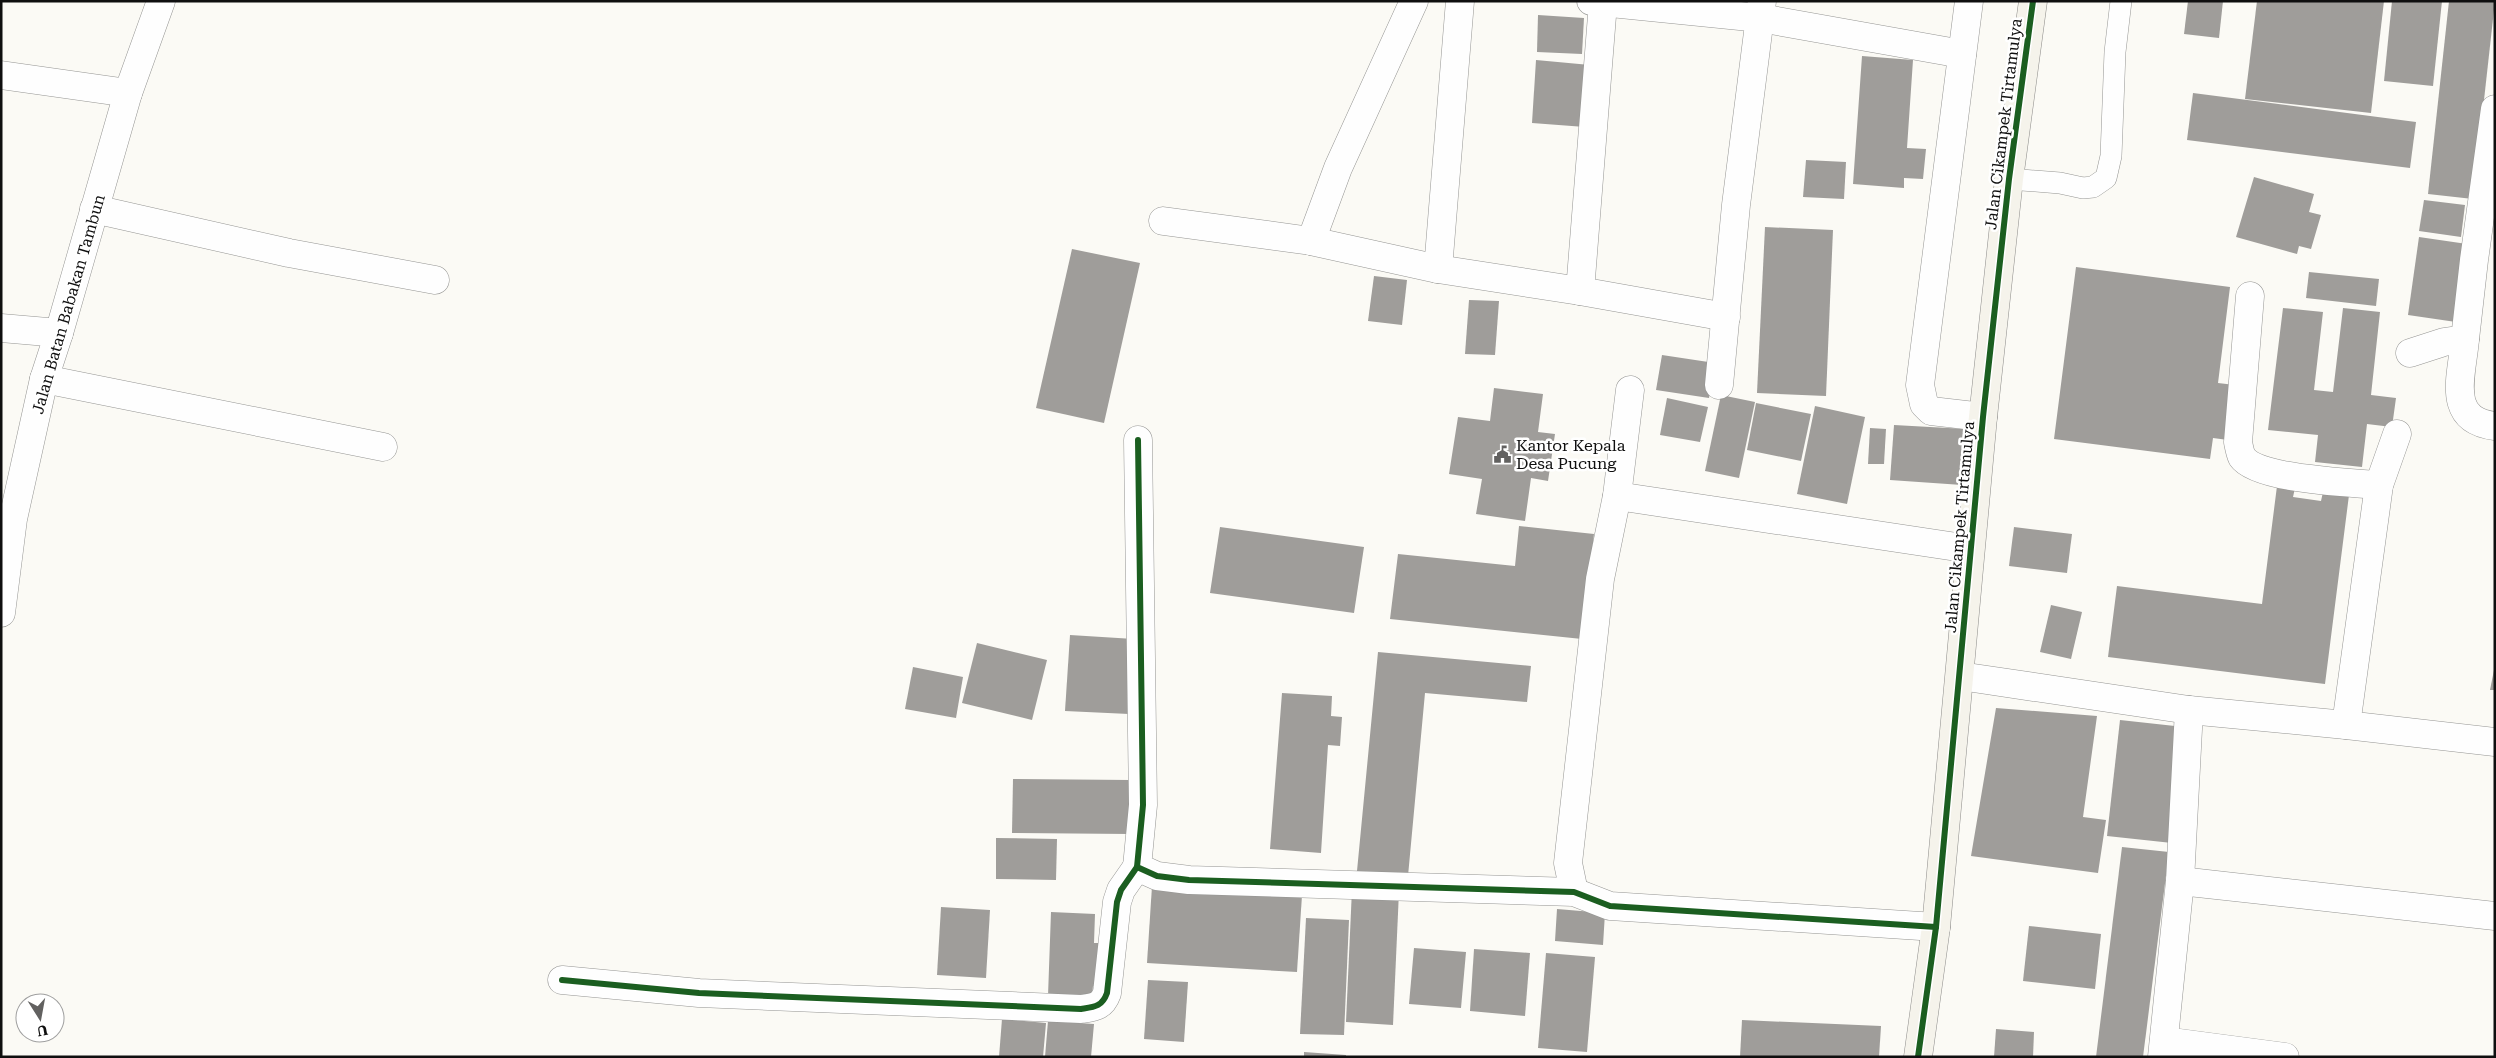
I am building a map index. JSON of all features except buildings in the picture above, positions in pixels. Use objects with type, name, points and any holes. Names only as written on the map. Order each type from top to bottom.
[{"type":"street","name":"Jalan Batan Babakan Tambun","points":[[1,613],[13,519],[44,379],[128,93],[162,1]]},
{"type":"street","points":[[1311,241],[1338,168],[1414,1]]},
{"type":"street","points":[[1438,269],[1460,1]]},
{"type":"street","points":[[1969,1],[1920,385],[1924,404],[1931,411],[1983,417]]},
{"type":"street","name":"Jalan Cikampek Tirtamulya","points":[[1918,1057],[1936,927],[1983,417],[2009,179],[2033,1]]},
{"type":"street","points":[[1580,291],[1597,2],[1761,9],[1962,54]]},
{"type":"street","points":[[1719,385],[1736,205],[1761,9]]},
{"type":"street","points":[[1,75],[128,93]]},
{"type":"street","points":[[2495,109],[2484,261],[2465,339],[2460,403],[2466,414],[2474,421],[2495,426]]},
{"type":"street","points":[[94,209],[289,253],[435,280]]},
{"type":"street","points":[[1164,222],[1311,241],[1438,269],[1580,291],[1726,317]]},
{"type":"street","points":[[2250,296],[2238,442],[2243,458],[2260,470],[2295,477],[2379,485]]},
{"type":"street","points":[[1,328],[59,333]]},
{"type":"street","points":[[2410,353],[2444,342],[2465,339]]},
{"type":"street","points":[[44,379],[383,447]]},
{"type":"street","points":[[1574,892],[1568,863],[1570,844],[1600,579],[1617,496],[1630,390]]},
{"type":"street","points":[[2346,724],[2379,485],[2397,434]]},
{"type":"street","points":[[562,980],[699,993],[1081,1009],[1096,1007],[1104,1002],[1107,994],[1117,902],[1121,890],[1137,867],[1143,805],[1138,440]]},
{"type":"street","points":[[1617,496],[1970,549]]},
{"type":"street","points":[[1960,676],[2189,710],[2346,724],[2495,742]]},
{"type":"street","points":[[2189,710],[2180,881],[2163,1049],[2285,1057]]},
{"type":"street","points":[[1137,867],[1157,876],[1189,880],[1574,892],[1610,906],[1936,927]]},
{"type":"street","points":[[2180,881],[2495,916]]},
{"type":"lane","points":[[2009,179],[2060,183],[2083,188],[2093,187],[2106,178],[2111,156],[2115,52],[2121,1]]},
{"type":"cycle path","points":[[1918,1057],[1936,927],[1983,417],[2009,179],[2033,1]]},
{"type":"cycle path","points":[[1138,440],[1143,805],[1137,867],[1157,876],[1189,880],[1574,892],[1610,906],[1936,927]]},
{"type":"cycle path","points":[[562,980],[699,993],[1090,1008],[1100,1004],[1107,993],[1117,902],[1121,890],[1137,867]]},
{"type":"place","name":"Kantor Kepala Desa Pucung","points":[[1502,454]]}]
